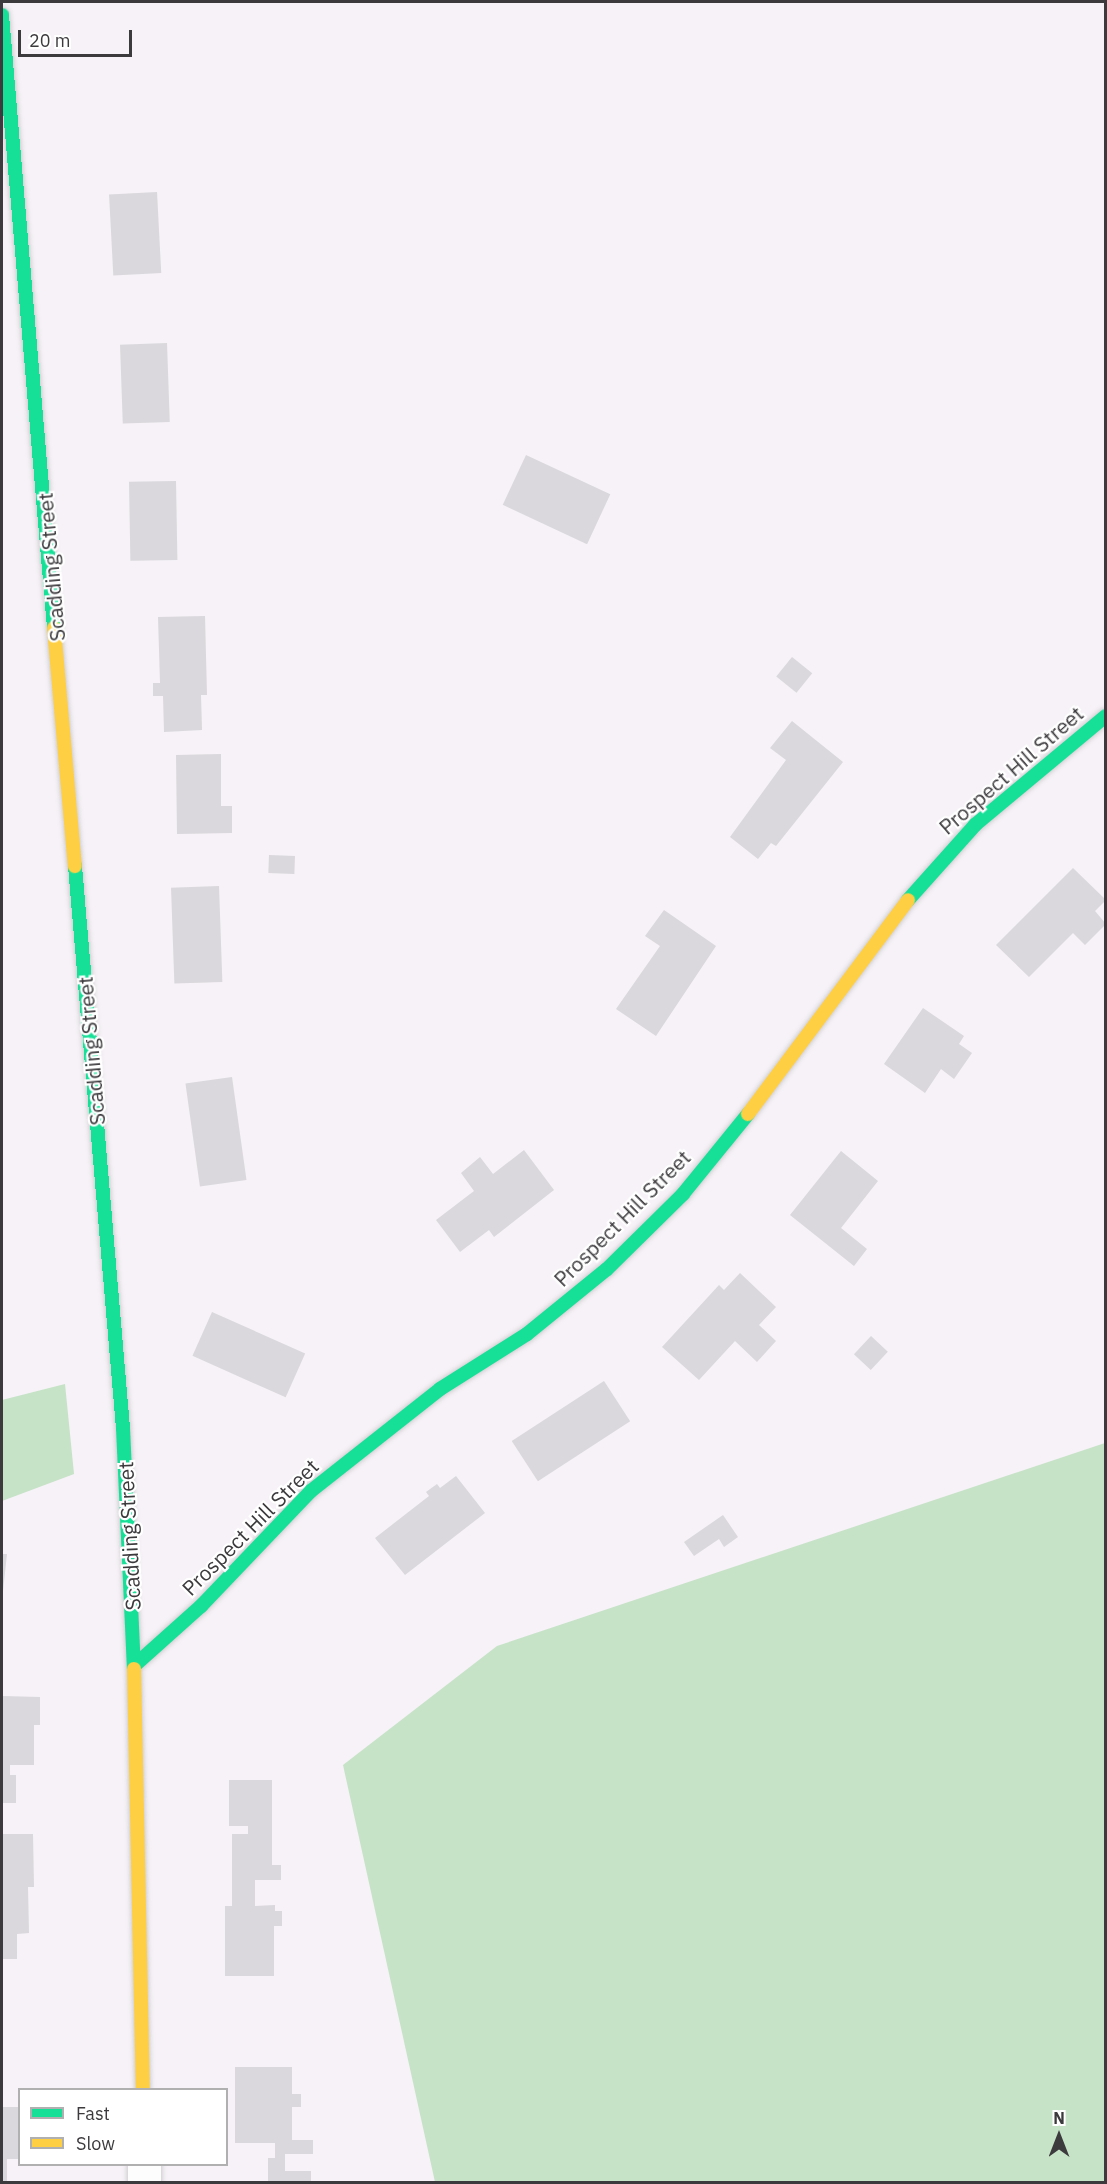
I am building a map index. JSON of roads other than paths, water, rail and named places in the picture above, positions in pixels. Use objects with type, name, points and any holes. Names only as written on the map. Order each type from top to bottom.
[{"type":"street","name":"Scadding Street","points":[[2,15],[123,1428],[135,1665],[143,2088]]},
{"type":"street","name":"Prospect Hill Street","points":[[135,1665],[201,1606],[311,1491],[350,1458],[440,1389],[527,1334],[607,1269],[690,1185],[766,1091],[866,953],[930,873],[975,825],[1106,716]]},
{"type":"street","points":[[144,2166],[144,2182]]}]
